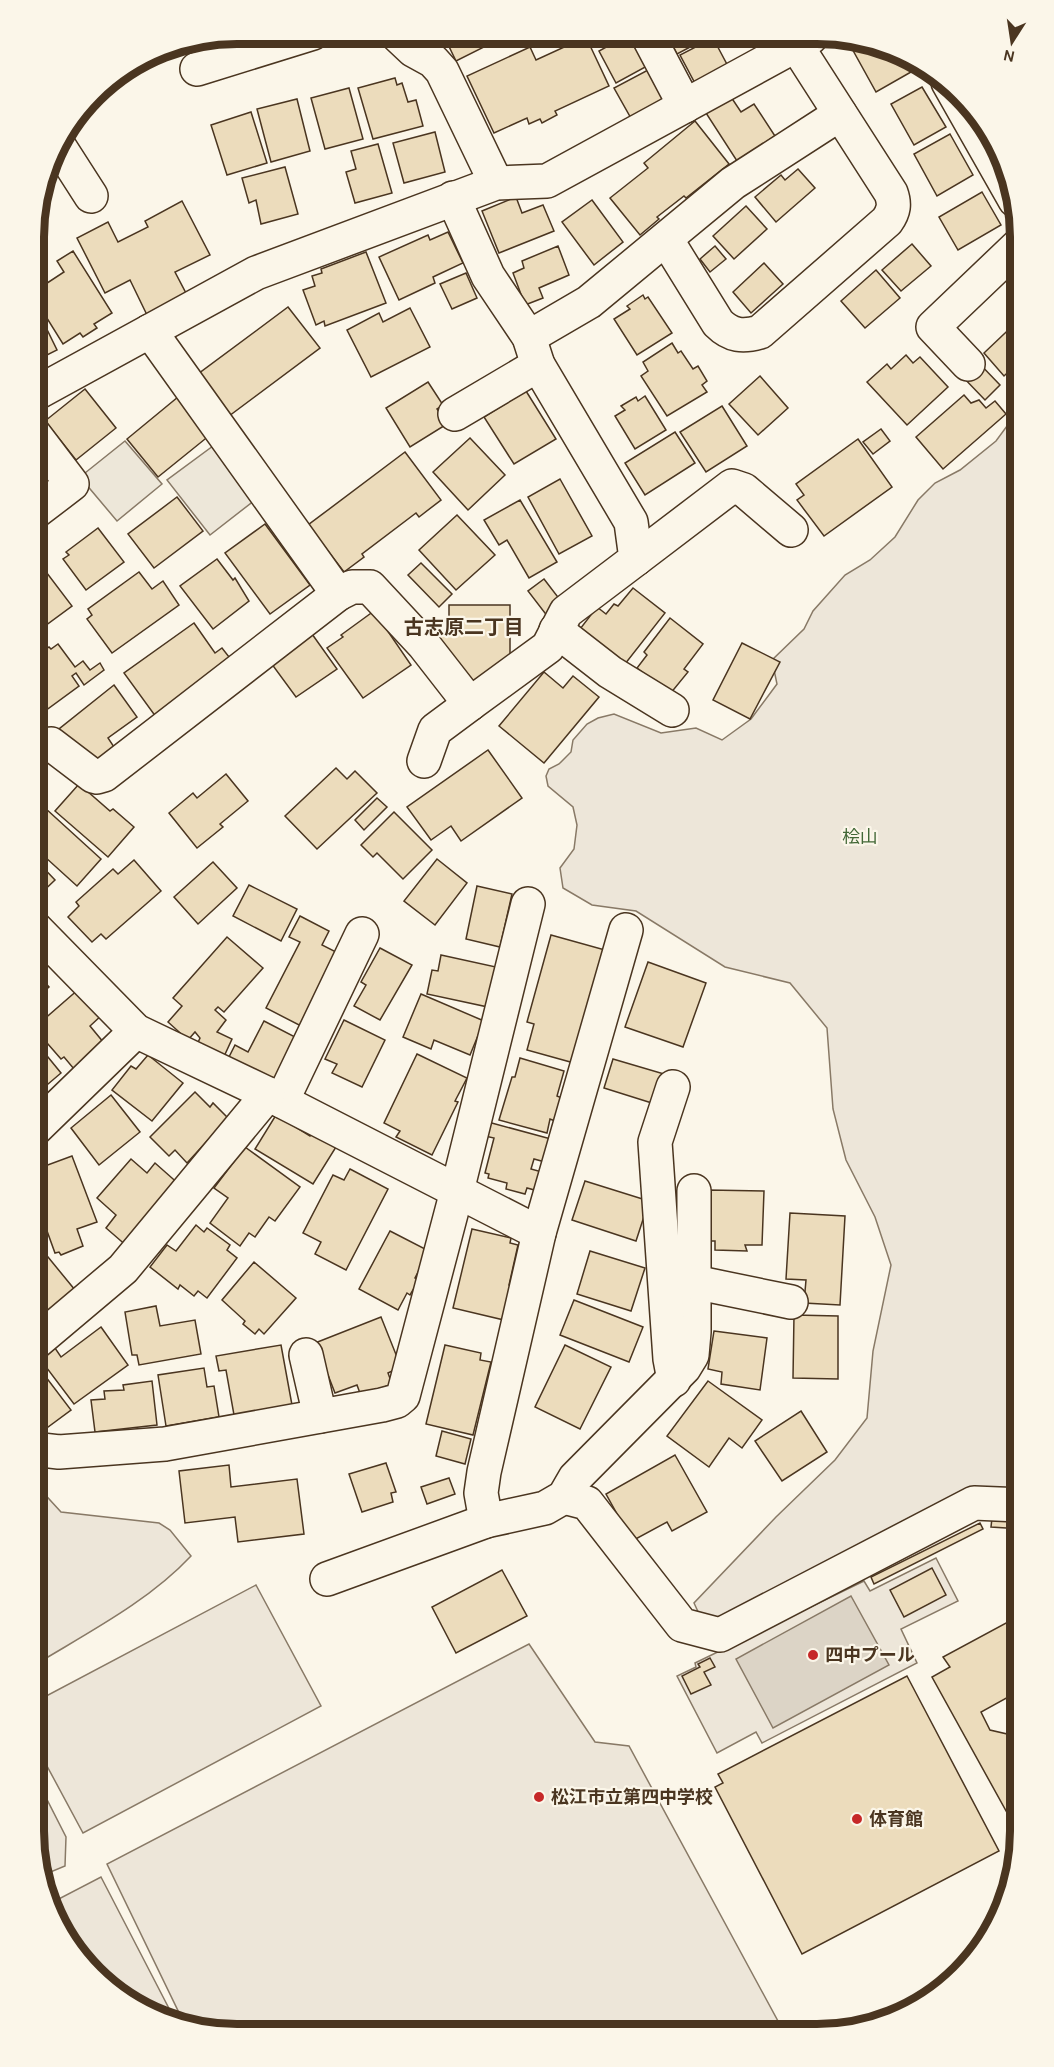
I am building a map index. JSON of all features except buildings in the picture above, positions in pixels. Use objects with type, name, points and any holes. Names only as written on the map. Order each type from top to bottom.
[{"type":"street","points":[[197,69],[278,44]]},
{"type":"street","points":[[407,44],[442,71],[496,183]]},
{"type":"street","points":[[652,44],[685,106]]},
{"type":"street","points":[[44,389],[256,273],[496,183],[547,181],[799,44]]},
{"type":"street","points":[[666,238],[718,323],[726,331],[748,335],[760,332],[887,221],[894,208],[891,193],[840,114],[805,44]]},
{"type":"street","points":[[964,111],[998,171]]},
{"type":"street","points":[[455,414],[534,351],[589,302],[733,183],[840,114]]},
{"type":"street","points":[[63,152],[91,196]]},
{"type":"street","points":[[453,198],[488,276],[534,351],[631,522],[636,559]]},
{"type":"street","points":[[968,364],[933,327],[1011,253]]},
{"type":"street","points":[[150,331],[338,594]]},
{"type":"street","points":[[44,448],[72,484],[44,505]]},
{"type":"street","points":[[424,761],[435,730],[548,647],[566,612],[732,486],[744,490],[791,530]]},
{"type":"street","points":[[44,745],[51,744],[93,776],[104,775],[338,594],[352,587],[370,587],[424,645],[470,704]]},
{"type":"street","points":[[556,630],[610,672],[672,710]]},
{"type":"street","points":[[44,1450],[59,1452],[165,1444],[390,1403],[397,1401],[403,1395],[457,1191],[528,904]]},
{"type":"street","points":[[486,1521],[481,1493],[484,1472],[539,1233],[626,930]]},
{"type":"street","points":[[44,1335],[123,1269],[275,1098],[362,934]]},
{"type":"street","points":[[44,937],[136,1031],[275,1098],[539,1233]]},
{"type":"street","points":[[44,1120],[136,1031]]},
{"type":"street","points":[[673,1087],[655,1142],[670,1359],[674,1380]]},
{"type":"street","points":[[327,1579],[486,1521],[545,1508],[564,1497],[575,1478],[674,1380],[692,1354],[694,1191]]},
{"type":"street","points":[[694,1282],[791,1302]]},
{"type":"street","points":[[306,1355],[320,1416]]},
{"type":"street","points":[[564,1497],[587,1503],[682,1625],[720,1635],[974,1503],[1010,1505]]},
{"type":"green space","name":"桧山","points":[[1011,416],[1010,1495],[721,1628],[700,1616],[694,1603],[776,1517],[835,1460],[867,1418],[873,1351],[891,1265],[875,1217],[846,1160],[833,1109],[827,1028],[790,983],[725,967],[636,911],[592,905],[563,888],[560,868],[574,849],[577,825],[573,807],[548,786],[546,776],[549,769],[559,764],[571,752],[573,740],[587,724],[598,718],[614,714],[661,733],[696,728],[722,740],[751,719],[777,684],[772,660],[804,629],[813,611],[845,575],[870,560],[895,537],[918,500],[935,483],[960,470],[996,441],[1010,422]]},
{"type":"green space","points":[[44,1493],[61,1512],[159,1523],[170,1530],[191,1556],[156,1588],[44,1659]]},
{"type":"green space","name":"四中プール","points":[[936,1558],[958,1601],[901,1629],[917,1663],[762,1743],[756,1732],[717,1753],[677,1676],[696,1667],[695,1663],[864,1581],[870,1591]]},
{"type":"green space","points":[[256,1585],[321,1706],[83,1833],[44,1760],[44,1697]]},
{"type":"green space","points":[[529,1644],[595,1742],[629,1746],[780,2024],[237,2024],[187,2017],[180,2015],[107,1864]]},
{"type":"green space","points":[[44,1794],[66,1837],[65,1866],[48,1873],[45,1855]]},
{"type":"green space","points":[[101,1877],[171,2012],[140,1998],[100,1967],[69,1927],[57,1900]]},
{"type":"shaded area","points":[[125,441],[162,484],[117,521],[80,477]]},
{"type":"shaded area","points":[[213,446],[255,500],[210,535],[167,480]]},
{"type":"shaded area","points":[[851,1596],[889,1665],[773,1728],[736,1659]]},
{"type":"place","name":"四中プール","points":[[813,1655]]},
{"type":"place","name":"松江市立第四中学校","points":[[539,1797]]},
{"type":"place","name":"体育館","points":[[857,1819]]},
{"type":"district","name":"古志原二丁目","points":[[464,627]]}]
